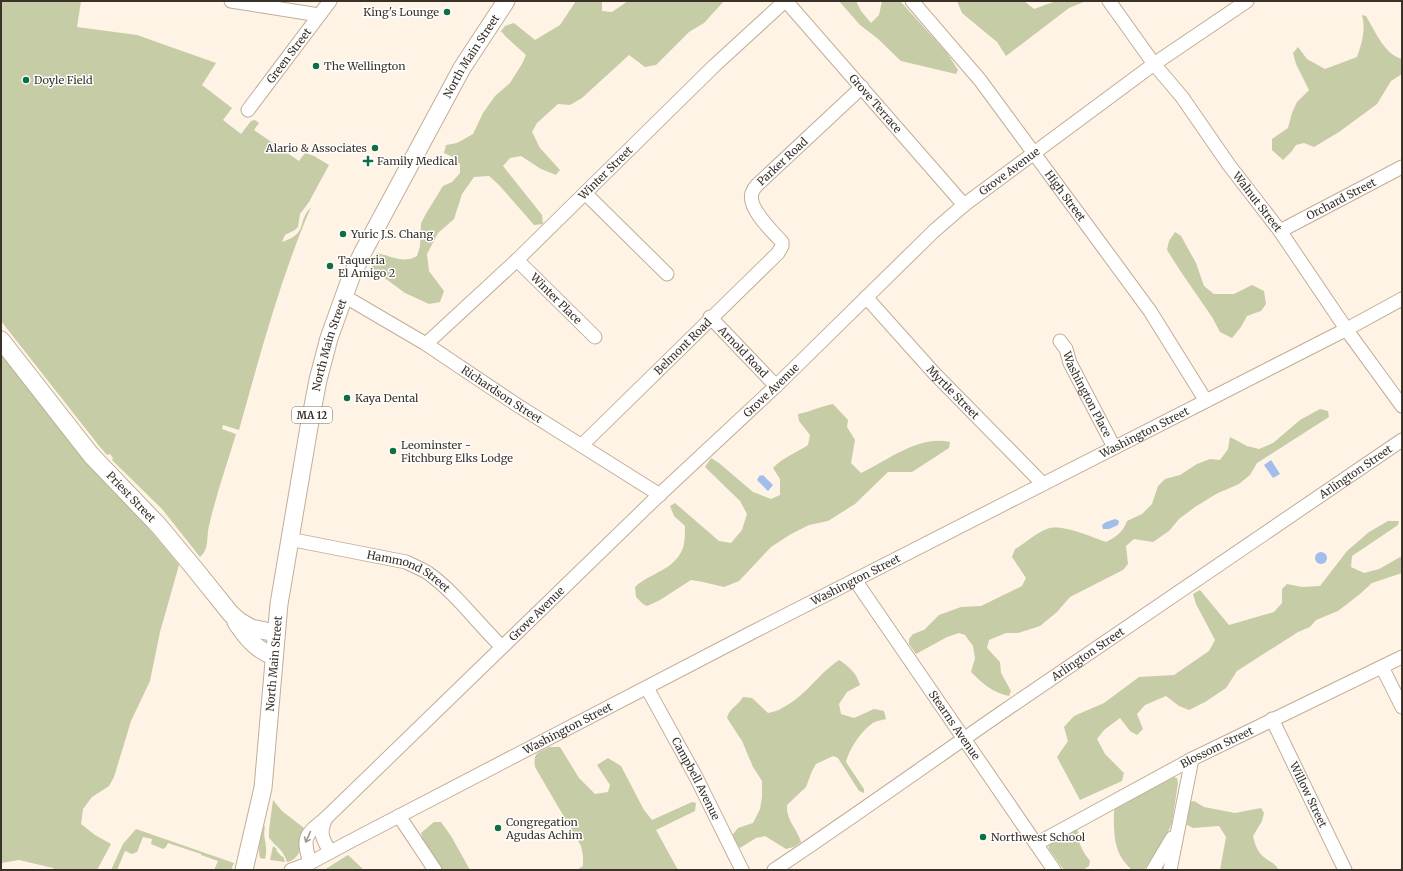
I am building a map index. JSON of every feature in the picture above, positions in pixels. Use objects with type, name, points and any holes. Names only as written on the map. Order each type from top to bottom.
[{"type":"main road","name":"North Main Street","points":[[244,870],[263,788],[279,604],[289,539],[318,380],[329,338],[344,296],[363,252],[462,68],[506,1]]},
{"type":"main road","name":"Priest Street","points":[[1,340],[91,455],[159,526],[231,614],[251,628],[276,633]]},
{"type":"main road","points":[[231,614],[239,628],[254,645],[263,652],[274,656]]},
{"type":"street","points":[[231,1],[279,5],[319,15]]},
{"type":"street","name":"Green Street","points":[[248,110],[330,1]]},
{"type":"street","name":"Grove Terrace","points":[[785,1],[964,205]]},
{"type":"street","name":"Winter Street","points":[[426,344],[517,260],[714,66],[785,1]]},
{"type":"street","name":"High Street","points":[[912,1],[980,80],[1150,311],[1206,401]]},
{"type":"street","name":"Walnut Street","points":[[1109,1],[1154,64],[1182,97],[1229,165],[1280,231],[1402,406]]},
{"type":"street","name":"Grove Avenue","points":[[307,867],[305,847],[307,837],[310,832],[660,495],[776,386],[934,232],[964,205],[1154,64],[1247,1]]},
{"type":"street","name":"Parker Road","points":[[782,246],[782,242],[754,209],[751,202],[752,193],[757,184],[862,87]]},
{"type":"street","name":"Orchard Street","points":[[1280,231],[1402,167]]},
{"type":"street","points":[[585,193],[668,274]]},
{"type":"street","name":"Belmont Road","points":[[582,445],[710,317],[774,256],[782,246]]},
{"type":"street","name":"Winter Place","points":[[517,260],[595,337]]},
{"type":"street","name":"Richardson Street","points":[[344,296],[426,344],[517,405],[660,495]]},
{"type":"street","name":"Myrtle Street","points":[[866,297],[934,373],[1044,484]]},
{"type":"street","name":"Washington Street","points":[[291,870],[307,867],[330,852],[399,816],[855,580],[1347,329],[1402,299]]},
{"type":"street","name":"Arnold Road","points":[[710,317],[776,386]]},
{"type":"street","name":"Washington Place","points":[[1060,341],[1066,349],[1070,363],[1114,447]]},
{"type":"street","name":"Arlington Street","points":[[774,870],[1402,440]]},
{"type":"street","name":"Hammond Street","points":[[289,539],[406,562],[428,573],[442,584],[502,648]]},
{"type":"street","name":"Stearns Avenue","points":[[855,580],[1054,870]]},
{"type":"street","name":"Blossom Street","points":[[1036,844],[1192,759],[1402,657]]},
{"type":"street","points":[[1382,667],[1402,707]]},
{"type":"street","name":"Campbell Avenue","points":[[647,688],[696,776],[742,870]]},
{"type":"street","name":"Willow Street","points":[[1272,719],[1345,870]]},
{"type":"street","points":[[1170,870],[1192,759]]},
{"type":"street","points":[[399,816],[435,870]]},
{"type":"street","points":[[326,818],[322,829],[322,836],[330,852]]},
{"type":"street","points":[[1153,870],[1167,848],[1179,824]]},
{"type":"green space","name":"Doyle Field","points":[[1,1],[81,1],[77,27],[137,35],[216,63],[202,85],[232,108],[223,120],[241,134],[251,121],[255,120],[259,123],[254,130],[299,161],[305,153],[314,156],[329,165],[309,202],[300,214],[298,227],[285,235],[282,242],[296,235],[311,207],[280,289],[239,430],[223,425],[222,429],[236,434],[218,491],[208,530],[205,550],[200,557],[162,509],[112,460],[113,458],[110,454],[107,455],[100,447],[1,321]]},
{"type":"green space","points":[[576,1],[602,1],[602,11],[612,12],[628,1],[724,1],[704,23],[689,32],[656,65],[645,67],[629,55],[582,98],[570,105],[558,104],[537,123],[532,132],[540,148],[560,170],[556,175],[541,169],[521,156],[510,158],[503,166],[542,215],[543,224],[534,225],[499,185],[489,176],[474,177],[462,194],[454,219],[438,233],[427,254],[429,271],[444,291],[440,302],[429,304],[405,293],[375,271],[372,267],[374,257],[377,253],[402,259],[417,256],[420,246],[421,223],[443,186],[452,182],[460,173],[460,164],[453,157],[444,153],[446,145],[457,143],[473,134],[483,113],[495,96],[510,83],[526,55],[501,31],[505,26],[514,23],[535,40],[560,25]]},
{"type":"green space","points":[[839,1],[856,1],[861,11],[871,23],[879,15],[882,1],[900,1],[947,53],[958,70],[956,74],[901,61],[877,38],[860,25]]},
{"type":"green space","points":[[957,1],[1024,1],[1034,9],[1056,1],[1086,1],[1069,8],[1006,56],[997,42],[962,13]]},
{"type":"green space","points":[[1362,15],[1366,16],[1381,42],[1390,53],[1402,59],[1402,74],[1391,81],[1377,104],[1339,132],[1314,147],[1304,143],[1296,145],[1283,160],[1272,150],[1272,139],[1288,128],[1297,102],[1309,90],[1296,64],[1293,53],[1298,47],[1307,59],[1325,69],[1357,57],[1362,42]]},
{"type":"green space","points":[[1175,232],[1181,236],[1196,263],[1204,286],[1214,294],[1234,294],[1252,285],[1264,291],[1266,304],[1261,311],[1247,316],[1241,327],[1232,338],[1220,332],[1212,317],[1167,250],[1169,241]]},
{"type":"green space","points":[[1,354],[84,457],[145,524],[179,565],[160,632],[150,681],[131,721],[114,777],[109,786],[92,797],[83,809],[81,824],[95,835],[111,844],[97,870],[55,870],[53,868],[19,860],[1,863]]},
{"type":"green space","points":[[833,404],[848,420],[847,427],[855,440],[851,463],[861,473],[915,445],[938,441],[950,442],[949,448],[912,472],[888,472],[855,504],[828,521],[809,525],[791,534],[771,547],[739,581],[724,587],[691,580],[660,600],[647,606],[643,604],[636,597],[635,587],[674,562],[684,546],[685,526],[674,516],[670,506],[675,503],[719,541],[731,543],[742,530],[747,514],[740,501],[705,467],[711,458],[753,492],[771,499],[780,495],[780,479],[773,468],[785,458],[808,445],[810,435],[799,421],[798,414]]},
{"type":"green space","points":[[1320,409],[1328,411],[1329,417],[1257,463],[1250,475],[1239,484],[1216,494],[1195,507],[1179,519],[1169,531],[1153,542],[1134,539],[1126,546],[1128,564],[1123,570],[1070,597],[1057,612],[1040,626],[1018,633],[1006,633],[989,640],[987,648],[1000,662],[1001,673],[1011,691],[1009,696],[993,690],[971,672],[975,658],[973,646],[965,635],[959,633],[947,637],[916,654],[909,644],[909,639],[913,634],[924,630],[939,615],[961,607],[981,606],[1022,586],[1026,578],[1012,557],[1015,549],[1039,533],[1053,528],[1068,529],[1106,542],[1119,534],[1127,521],[1142,514],[1152,504],[1158,486],[1165,479],[1180,475],[1197,464],[1210,459],[1220,460],[1228,449],[1230,437],[1247,446],[1259,449],[1273,443],[1300,420]]},
{"type":"green space","points":[[1388,521],[1399,521],[1398,525],[1352,556],[1351,567],[1364,573],[1379,569],[1402,556],[1402,573],[1372,583],[1338,611],[1316,620],[1310,627],[1298,632],[1237,671],[1226,688],[1205,702],[1189,710],[1179,706],[1166,696],[1145,705],[1137,714],[1143,729],[1137,735],[1130,731],[1120,718],[1104,730],[1097,739],[1105,754],[1124,773],[1122,781],[1080,800],[1057,757],[1068,741],[1064,727],[1074,716],[1104,703],[1139,677],[1174,675],[1209,651],[1215,640],[1196,604],[1193,594],[1200,590],[1229,625],[1274,612],[1282,603],[1282,589],[1287,584],[1302,587],[1320,586],[1347,551],[1369,532]]},
{"type":"green space","points":[[839,660],[852,671],[857,677],[860,685],[847,692],[839,704],[841,714],[854,718],[874,709],[884,711],[886,719],[874,722],[860,735],[846,762],[864,789],[864,793],[859,791],[838,758],[833,756],[816,764],[806,787],[787,805],[788,816],[801,842],[794,847],[786,849],[765,836],[756,838],[740,848],[734,841],[733,834],[738,828],[753,823],[760,809],[762,781],[753,767],[742,741],[727,718],[728,714],[743,697],[752,698],[768,713],[779,710],[798,698],[824,672]]},
{"type":"green space","points":[[549,747],[560,747],[579,778],[595,794],[608,792],[610,785],[597,765],[608,758],[621,766],[644,810],[652,820],[692,802],[696,803],[695,811],[656,830],[678,870],[577,870],[583,866],[581,846],[535,767],[535,756]]},
{"type":"green space","points":[[1172,777],[1177,778],[1178,783],[1172,823],[1165,839],[1144,870],[1132,870],[1120,856],[1116,846],[1114,834],[1114,810],[1116,805]]},
{"type":"green space","points":[[273,800],[282,811],[304,828],[299,838],[299,853],[291,861],[287,862],[282,851],[269,838]]},
{"type":"green space","points":[[1194,801],[1204,807],[1235,813],[1261,808],[1264,813],[1262,821],[1253,836],[1260,853],[1279,870],[1220,870],[1226,837],[1219,826],[1193,828],[1187,825],[1189,802]]},
{"type":"green space","points":[[434,822],[441,822],[451,836],[470,870],[440,870],[423,840],[421,833]]},
{"type":"green space","points":[[264,826],[266,850],[265,859],[260,858],[259,850]]},
{"type":"green space","points":[[1073,827],[1078,832],[1081,846],[1090,861],[1089,866],[1083,870],[1064,870],[1049,849],[1048,843]]},
{"type":"green space","points":[[136,829],[234,863],[231,870],[214,870],[218,861],[168,843],[163,849],[151,844],[152,839],[143,837],[137,852],[132,854],[125,851],[117,870],[111,870],[123,844]]},
{"type":"green space","points":[[273,846],[282,857],[283,856],[285,862],[270,860]]},
{"type":"green space","points":[[348,855],[364,870],[324,870]]},
{"type":"water","points":[[1271,460],[1280,474],[1273,478],[1264,465]]},
{"type":"water","points":[[760,475],[763,475],[773,485],[768,491],[757,480]]},
{"type":"water","points":[[1115,519],[1119,521],[1118,525],[1109,529],[1103,529],[1102,525]]},
{"type":"water","points":[[1321,552],[1325,554],[1327,558],[1325,562],[1321,564],[1317,562],[1315,558],[1317,554]]},
{"type":"place","name":"King's Lounge","points":[[447,12]]},
{"type":"place","name":"The Wellington","points":[[316,66]]},
{"type":"place","name":"Doyle Field","points":[[26,80]]},
{"type":"place","name":"Alario & Associates","points":[[375,148]]},
{"type":"place","name":"Family Medical","points":[[368,161]]},
{"type":"place","name":"Yuric J.S. Chang","points":[[343,234]]},
{"type":"place","name":"Taqueria El Amigo 2","points":[[330,266]]},
{"type":"place","name":"Kaya Dental","points":[[347,398]]},
{"type":"place","name":"Leominster - Fitchburg Elks Lodge","points":[[393,451]]},
{"type":"place","name":"Congregation Agudas Achim","points":[[498,828]]},
{"type":"place","name":"Northwest School","points":[[983,837]]}]
